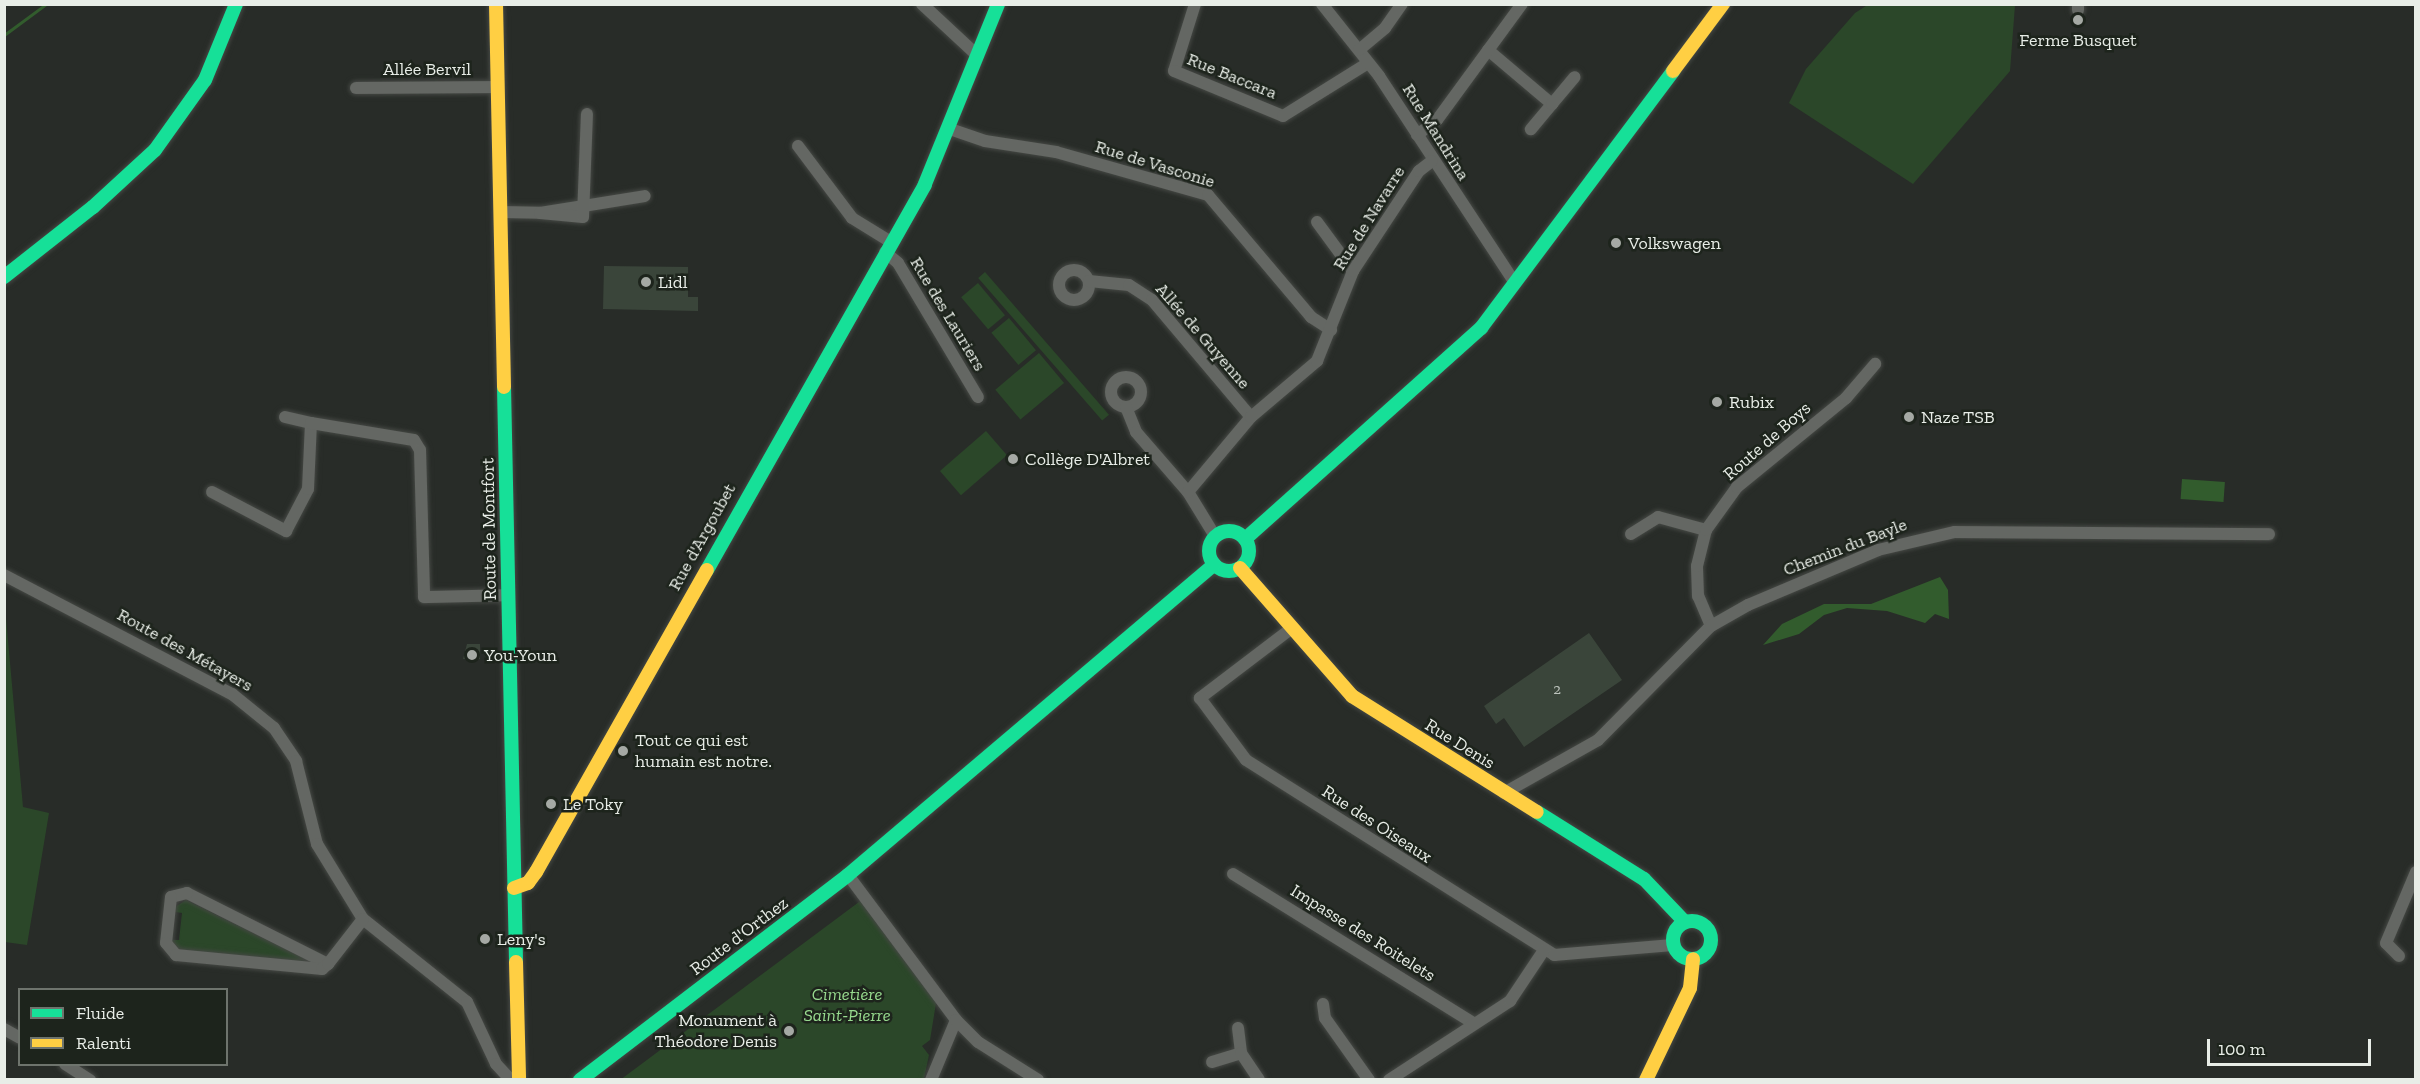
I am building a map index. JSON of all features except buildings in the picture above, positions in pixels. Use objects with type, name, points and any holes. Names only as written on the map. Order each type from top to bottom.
[{"type":"main road","points":[[4,277],[93,207],[155,150],[205,80],[236,4]]},
{"type":"main road","name":"Route de Montfort","points":[[496,4],[516,1054],[519,1080]]},
{"type":"main road","name":"Rue d'Argoubet","points":[[514,888],[528,883],[536,872],[918,196],[950,129],[998,4]]},
{"type":"main road","points":[[1245,539],[1461,350],[1515,283],[1723,4]]},
{"type":"main road","points":[[1231,531],[1245,539],[1249,555],[1240,568],[1226,572],[1214,565],[1208,550],[1215,536],[1231,531]]},
{"type":"main road","name":"Route d'Orthez","points":[[581,1079],[848,875],[1214,565]]},
{"type":"main road","name":"Rue Denis","points":[[1240,568],[1352,696],[1504,794],[1644,879],[1663,894],[1684,922]]},
{"type":"main road","points":[[1699,921],[1712,939],[1706,953],[1693,959],[1684,958],[1673,945],[1676,929],[1684,922],[1699,921]]},
{"type":"main road","points":[[1646,1080],[1690,988],[1693,959]]},
{"type":"main road","name":"Route de Montfort","points":[[512,1080],[516,1054]]},
{"type":"street","points":[[922,4],[978,56]]},
{"type":"street","name":"Rue Baccara","points":[[1195,4],[1174,71],[1283,116],[1368,63]]},
{"type":"street","name":"Rue Mandrina","points":[[1322,4],[1368,63],[1515,283]]},
{"type":"street","points":[[1359,50],[1385,28],[1402,4]]},
{"type":"street","points":[[1417,135],[1437,120],[1522,4]]},
{"type":"street","points":[[1488,50],[1552,104]]},
{"type":"street","points":[[1531,129],[1575,77]]},
{"type":"street","name":"Allée Bervil","points":[[356,88],[498,87]]},
{"type":"street","points":[[584,205],[587,114]]},
{"type":"street","name":"Rue de Vasconie","points":[[950,129],[985,141],[1056,153],[1208,195],[1311,317],[1331,330]]},
{"type":"street","name":"Rue des Lauriers","points":[[798,146],[852,218],[888,247],[978,397]]},
{"type":"street","name":"Rue de Navarre","points":[[1188,492],[1251,417],[1317,361],[1353,271],[1419,171],[1432,161]]},
{"type":"street","points":[[501,212],[540,213],[645,196]]},
{"type":"street","points":[[1317,222],[1353,271]]},
{"type":"street","name":"Allée de Guyenne","points":[[1089,281],[1129,285],[1152,300],[1251,417]]},
{"type":"street","name":"Route de Boys","points":[[1712,626],[1698,596],[1697,566],[1706,530],[1737,487],[1846,398],[1875,364]]},
{"type":"street","points":[[1126,407],[1136,432],[1188,492],[1215,536]]},
{"type":"street","points":[[285,417],[414,440],[420,450],[424,597],[509,595]]},
{"type":"street","points":[[212,492],[286,531],[308,489],[311,423]]},
{"type":"street","points":[[1631,534],[1658,517],[1706,530]]},
{"type":"street","name":"Chemin du Bayle","points":[[1504,794],[1598,740],[1712,626],[1848,562],[1938,534],[2269,534]]},
{"type":"street","name":"Route des Métayers","points":[[4,575],[232,694],[274,728],[296,761],[317,844],[363,919],[467,1002],[496,1064],[512,1080]]},
{"type":"street","name":"Rue des Oiseaux","points":[[1292,627],[1205,690],[1201,705],[1246,760],[1544,950],[1564,957],[1673,945]]},
{"type":"street","points":[[2399,956],[2386,943],[2415,872]]},
{"type":"street","name":"Impasse des Roitelets","points":[[1233,874],[1473,1023]]},
{"type":"street","points":[[848,875],[903,945],[956,1020],[978,1042],[1038,1080]]},
{"type":"street","points":[[328,964],[187,892],[171,897],[166,943],[172,953],[317,969],[328,964],[363,919]]},
{"type":"street","points":[[1389,1080],[1473,1023],[1510,1001],[1544,950]]},
{"type":"street","points":[[1323,1004],[1325,1018],[1369,1080]]},
{"type":"street","points":[[931,1080],[956,1020]]},
{"type":"street","points":[[1238,1028],[1241,1053],[1259,1080]]},
{"type":"street","points":[[4,1029],[18,1037]]},
{"type":"street","points":[[1212,1062],[1241,1053]]},
{"type":"street","points":[[66,1066],[90,1080]]},
{"type":"green space","points":[[1869,4],[2015,5],[2010,71],[1913,184],[1789,103],[1806,69],[1855,13]]},
{"type":"green space","points":[[985,272],[1109,415],[1102,421],[978,278]]},
{"type":"green space","points":[[978,283],[1005,315],[988,329],[961,297]]},
{"type":"green space","points":[[1009,318],[1036,350],[1018,365],[991,333]]},
{"type":"green space","points":[[1039,353],[1064,383],[1020,420],[995,390]]},
{"type":"green space","points":[[986,431],[1007,455],[961,495],[940,471]]},
{"type":"green space","points":[[4,596],[23,807],[49,813],[27,945],[5,942]]},
{"type":"green space","name":"Cimetière Saint-Pierre","points":[[863,899],[937,997],[930,1040],[922,1046],[929,1055],[924,1079],[620,1080]]},
{"type":"green space","points":[[186,900],[305,959],[306,962],[178,951],[171,940],[179,940],[182,913],[175,912],[175,907]]},
{"type":"shaded area","points":[[2182,479],[2225,482],[2224,502],[2181,499]]},
{"type":"shaded area","points":[[1940,577],[1948,590],[1949,619],[1935,614],[1925,623],[1887,611],[1847,608],[1824,615],[1799,634],[1763,645],[1782,624],[1824,604],[1871,604]]},
{"type":"waterway","points":[[4,35],[46,4]]},
{"type":"traffic: fast","points":[[4,277],[93,207],[155,150],[205,80],[236,4]]},
{"type":"traffic: fast","points":[[707,570],[925,184],[998,4]]},
{"type":"traffic: fast","points":[[1245,539],[1481,328],[1673,71]]},
{"type":"traffic: fast","points":[[504,387],[516,962]]},
{"type":"traffic: fast","points":[[1229,531],[1237,532],[1243,537],[1248,543],[1249,551],[1248,559],[1243,565],[1237,570],[1229,571],[1221,570],[1215,565],[1210,559],[1209,551],[1210,543],[1215,537],[1221,532],[1229,531]]},
{"type":"traffic: fast","points":[[580,1080],[848,875],[1214,565]]},
{"type":"traffic: fast","points":[[1537,812],[1644,879],[1685,922]]},
{"type":"traffic: fast","points":[[1692,921],[1706,926],[1711,940],[1706,954],[1692,959],[1678,954],[1673,940],[1678,926],[1692,921]]},
{"type":"traffic: slow","points":[[496,4],[504,387]]},
{"type":"traffic: slow","points":[[1673,71],[1723,4]]},
{"type":"traffic: slow","points":[[1240,568],[1352,696],[1537,812]]},
{"type":"traffic: slow","points":[[514,888],[528,883],[536,872],[707,570]]},
{"type":"traffic: slow","points":[[1646,1080],[1690,988],[1693,959]]},
{"type":"traffic: slow","points":[[516,962],[519,1080]]},
{"type":"place","name":"Ferme Busquet","points":[[2078,20]]},
{"type":"place","name":"Volkswagen","points":[[1616,243]]},
{"type":"place","name":"Lidl","points":[[646,282]]},
{"type":"place","name":"Rubix","points":[[1717,402]]},
{"type":"place","name":"Naze TSB","points":[[1909,417]]},
{"type":"place","name":"Collège D'Albret","points":[[1013,459]]},
{"type":"place","name":"You-Youn","points":[[472,655]]},
{"type":"place","name":"Tout ce qui est humain est notre.","points":[[623,751]]},
{"type":"place","name":"Le Toky","points":[[551,804]]},
{"type":"place","name":"Leny's","points":[[485,939]]},
{"type":"place","name":"Monument à Théodore Denis","points":[[789,1031]]}]
